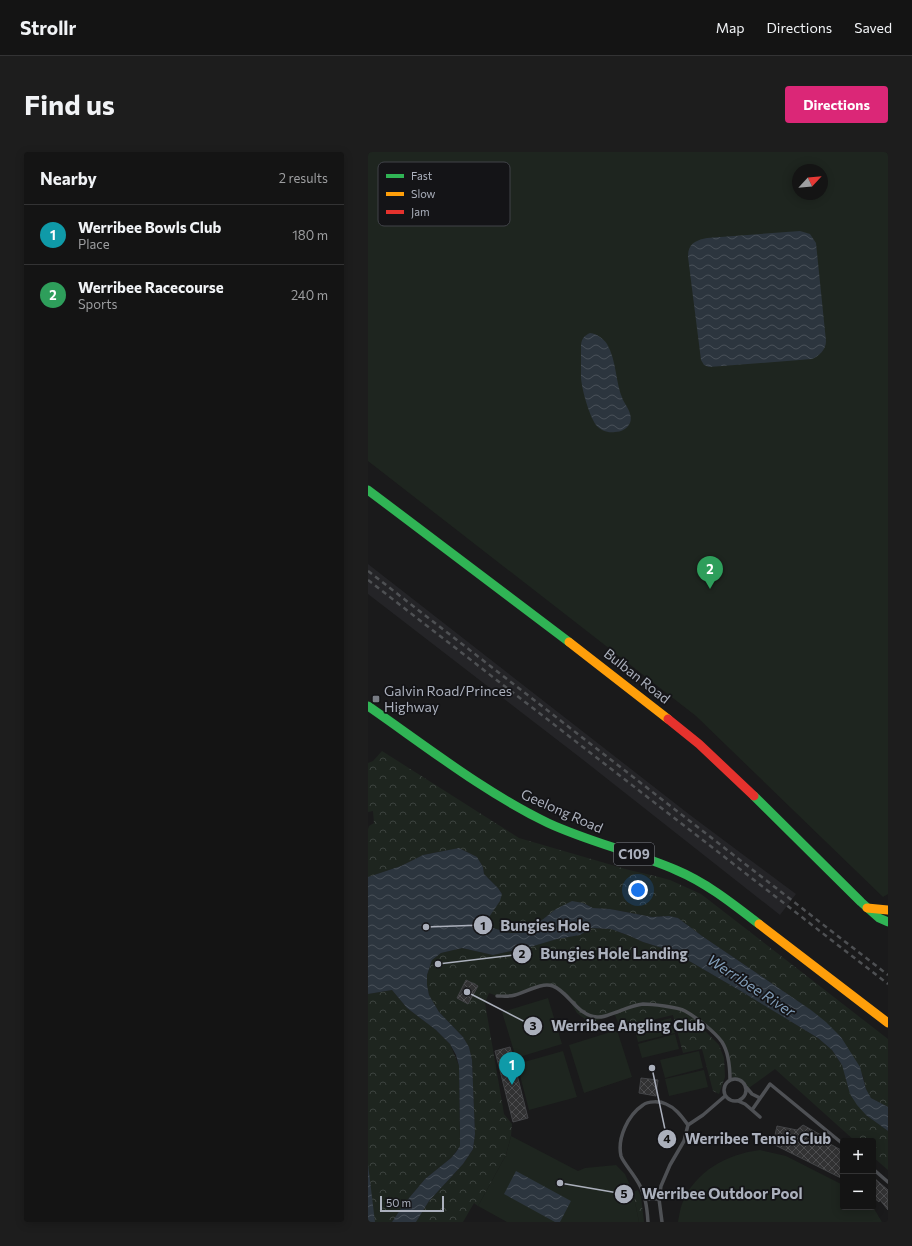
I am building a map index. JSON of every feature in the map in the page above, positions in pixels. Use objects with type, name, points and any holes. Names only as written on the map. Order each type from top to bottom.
[{"type":"main road","name":"Bulban Road","points":[[368,490],[607,671],[699,744],[745,787],[867,908],[879,918],[888,922]]},
{"type":"main road","name":"Geelong Road","points":[[368,706],[510,803],[548,823],[589,840],[635,854],[677,870],[716,891],[888,1023]]},
{"type":"main road","points":[[867,908],[888,910]]},
{"type":"lane","points":[[497,996],[515,995],[546,985],[553,986],[586,1014],[594,1017],[608,1016],[617,1011],[641,1005],[654,1004],[683,1010],[717,1036],[722,1043],[728,1058],[730,1080]]},
{"type":"lane","points":[[760,1098],[752,1094],[741,1081],[733,1079],[725,1085],[725,1096],[731,1100],[745,1104],[760,1117]]},
{"type":"lane","points":[[752,1110],[770,1084],[840,1142]]},
{"type":"lane","points":[[738,1101],[744,1097],[746,1090],[745,1087]]},
{"type":"lane","points":[[662,1222],[659,1199],[661,1186],[670,1165],[684,1141],[688,1125],[703,1115],[725,1096]]},
{"type":"lane","points":[[648,1222],[646,1199],[637,1181],[621,1156],[621,1136],[626,1124],[643,1104],[650,1102],[666,1104],[677,1111],[688,1125]]},
{"type":"lane","points":[[876,1172],[888,1182]]},
{"type":"lane","points":[[646,1199],[659,1199]]},
{"type":"shaded area","points":[[368,564],[690,815],[796,894],[780,915],[582,759],[368,594]]},
{"type":"green space","points":[[368,152],[888,152],[888,894],[883,897],[696,716],[368,461]]},
{"type":"green space","points":[[382,751],[519,838],[629,870],[670,880],[701,894],[888,1039],[888,1107],[871,1098],[866,1089],[863,1076],[841,1037],[811,1010],[678,918],[669,916],[652,917],[610,909],[593,908],[583,903],[556,909],[521,933],[510,933],[493,928],[487,920],[502,894],[484,874],[483,867],[477,857],[459,848],[423,855],[401,866],[368,877],[368,829],[369,826],[374,823],[373,811],[368,812],[368,763],[373,761]]},
{"type":"green space","points":[[591,928],[611,929],[643,942],[672,951],[818,1038],[832,1050],[842,1065],[866,1115],[888,1131],[888,1170],[876,1160],[876,1138],[852,1138],[775,1069],[746,1090],[742,1083],[733,1079],[723,1043],[701,1020],[701,1027],[719,1045],[724,1058],[725,1077],[719,1094],[713,1091],[702,1049],[683,1053],[673,1015],[630,1025],[617,1030],[619,1025],[615,1015],[593,1022],[586,1020],[577,1013],[568,998],[553,986],[539,986],[515,995],[497,996],[489,993],[485,1003],[504,1114],[512,1124],[511,1136],[506,1155],[478,1206],[474,1203],[463,1222],[416,1222],[429,1201],[463,1164],[473,1149],[475,1134],[472,1060],[469,1047],[463,1037],[439,1012],[429,995],[427,975],[432,960],[441,953],[462,948],[493,955],[557,939],[580,935]]},
{"type":"green space","points":[[392,990],[407,1008],[436,1030],[450,1044],[459,1066],[460,1146],[451,1158],[425,1179],[404,1204],[392,1222],[368,1222],[368,994]]},
{"type":"green space","points":[[548,998],[562,1044],[516,1058],[502,1012]]},
{"type":"green space","points":[[671,1018],[675,1033],[638,1042],[634,1027]]},
{"type":"green space","points":[[617,1030],[632,1077],[584,1093],[569,1045]]},
{"type":"green space","points":[[675,1034],[679,1049],[642,1058],[638,1044]]},
{"type":"green space","points":[[563,1051],[577,1097],[529,1110],[517,1064]]},
{"type":"green space","points":[[699,1051],[703,1068],[665,1078],[660,1060]]},
{"type":"green space","points":[[704,1070],[708,1087],[669,1096],[665,1079]]},
{"type":"green space","points":[[511,1136],[578,1171],[585,1168],[616,1165],[625,1174],[633,1192],[639,1222],[507,1222],[478,1206],[506,1155]]},
{"type":"green space","points":[[760,1150],[786,1156],[840,1183],[840,1210],[875,1210],[882,1222],[678,1222],[681,1206],[688,1192],[704,1173],[724,1160],[748,1152]]},
{"type":"green space","points":[[638,1190],[641,1197],[644,1222],[639,1222],[633,1192]]},
{"type":"water","points":[[800,231],[810,234],[816,243],[826,341],[823,350],[812,359],[709,367],[704,365],[701,360],[688,257],[691,246],[699,240],[707,238]]},
{"type":"water","points":[[590,333],[595,334],[604,340],[613,357],[620,393],[628,408],[631,420],[629,425],[624,430],[607,432],[602,430],[593,421],[586,402],[581,378],[581,345],[586,335]]},
{"type":"water","name":"Werribee River","points":[[459,848],[477,857],[483,867],[484,874],[502,894],[500,901],[487,920],[493,928],[510,933],[521,933],[556,909],[572,901],[583,903],[593,908],[610,909],[652,917],[669,916],[678,918],[811,1010],[841,1037],[860,1067],[866,1089],[871,1098],[888,1107],[888,1131],[866,1115],[857,1105],[850,1094],[842,1065],[832,1050],[818,1038],[672,951],[643,942],[611,929],[591,928],[580,935],[557,939],[530,947],[493,955],[462,948],[441,953],[432,960],[427,975],[427,985],[429,995],[439,1012],[463,1037],[469,1047],[472,1060],[475,1134],[473,1149],[463,1164],[429,1201],[416,1222],[392,1222],[404,1204],[425,1179],[451,1158],[460,1146],[459,1066],[456,1055],[450,1044],[436,1030],[407,1008],[392,990],[368,994],[368,877],[401,866],[423,855]]},
{"type":"water","points":[[368,1164],[375,1222],[368,1222]]},
{"type":"water","points":[[516,1171],[571,1201],[560,1222],[555,1222],[504,1194]]},
{"type":"building","points":[[466,980],[478,986],[468,1004],[457,998]]},
{"type":"building","points":[[510,1047],[528,1118],[513,1122],[495,1051]]},
{"type":"building","points":[[641,1078],[658,1080],[656,1096],[639,1093]]},
{"type":"building","points":[[803,1125],[821,1135],[819,1138],[840,1149],[840,1178],[773,1144],[777,1126],[797,1130]]},
{"type":"building","points":[[876,1180],[888,1190],[888,1210],[880,1200],[879,1202],[876,1200]]},
{"type":"railway","points":[[368,571],[888,975]]},
{"type":"railway","points":[[368,580],[888,984]]},
{"type":"traffic: fast","points":[[368,490],[569,642]]},
{"type":"traffic: fast","points":[[368,706],[478,783],[524,811],[564,830],[687,875],[719,894],[759,924]]},
{"type":"traffic: fast","points":[[754,796],[861,902],[879,918],[888,922]]},
{"type":"traffic: slow","points":[[569,642],[668,719]]},
{"type":"traffic: slow","points":[[867,908],[888,910]]},
{"type":"traffic: slow","points":[[759,924],[888,1023]]},
{"type":"traffic: jam","points":[[668,719],[699,744],[754,796]]},
{"type":"place","name":"Werribee Racecourse","points":[[710,589]]},
{"type":"place","name":"Galvin Road/Princes Highway","points":[[376,699]]},
{"type":"place","name":"Bungies Hole","points":[[426,927]]},
{"type":"place","name":"Bungies Hole Landing","points":[[438,964]]},
{"type":"place","name":"Werribee Angling Club","points":[[467,992]]},
{"type":"place","name":"Werribee Tennis Club","points":[[652,1068]]},
{"type":"place","name":"Werribee Bowls Club","points":[[512,1085]]},
{"type":"place","name":"Werribee Outdoor Pool","points":[[560,1183]]}]
